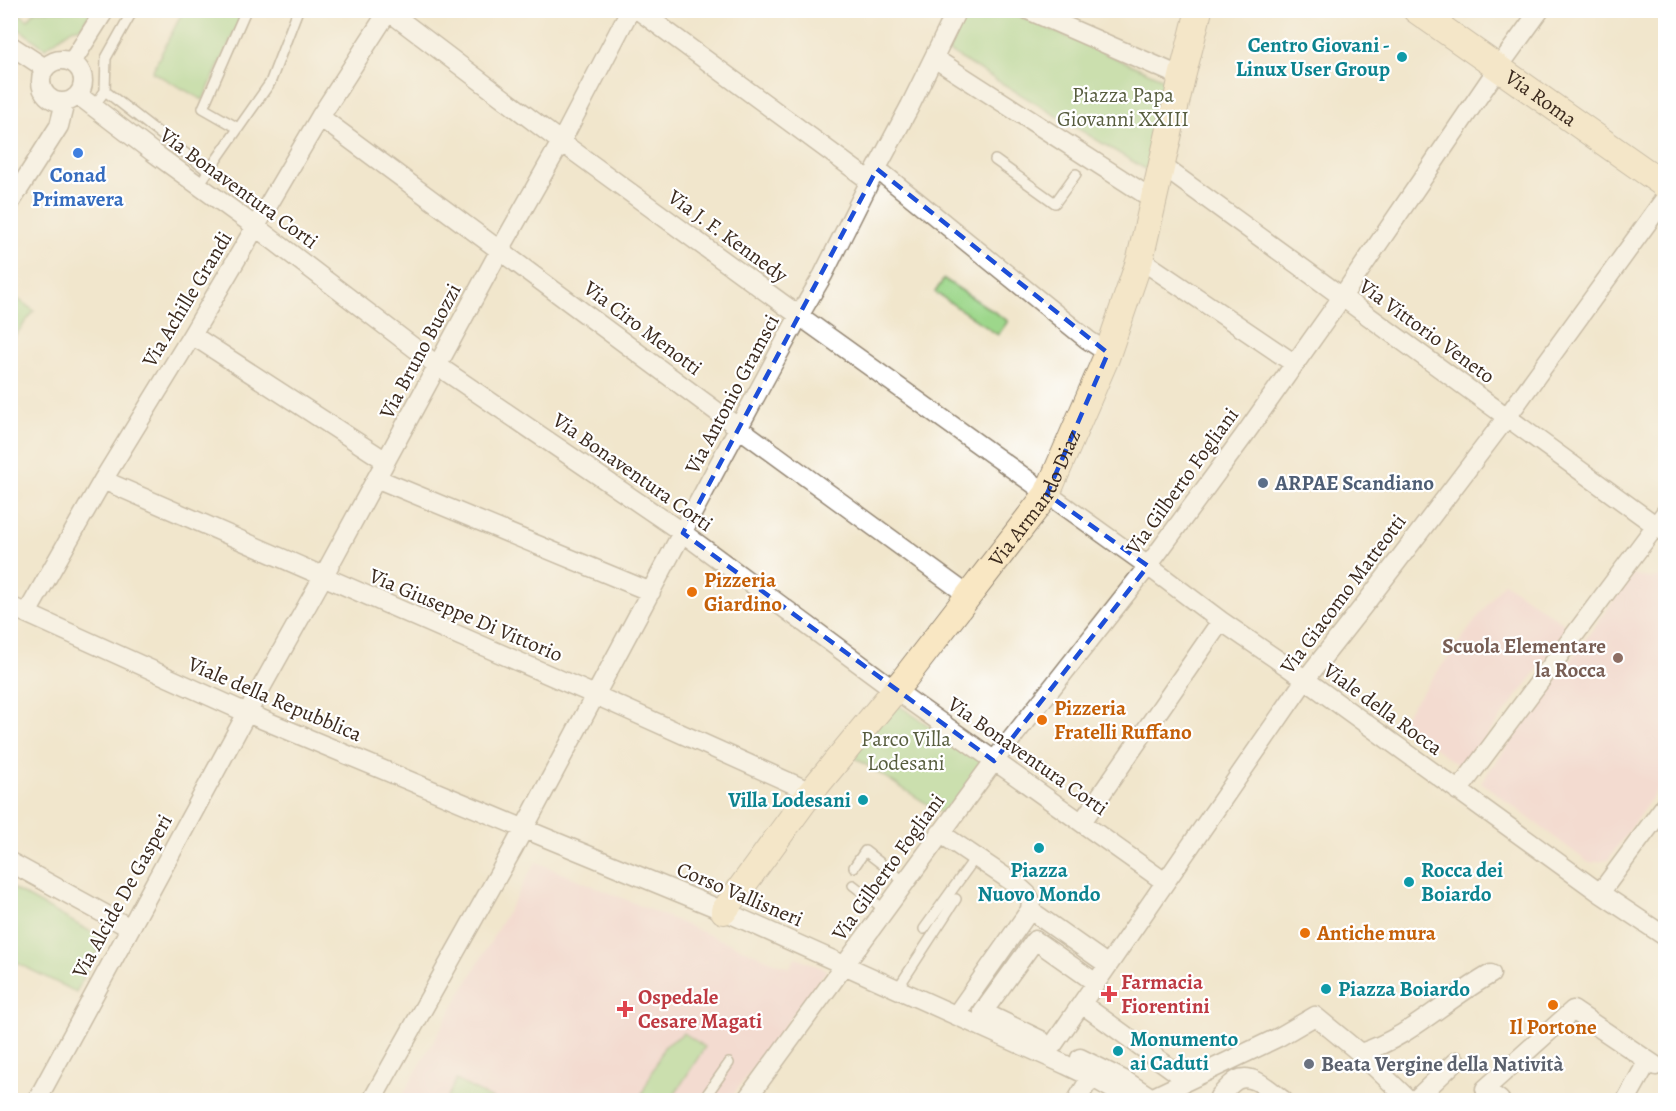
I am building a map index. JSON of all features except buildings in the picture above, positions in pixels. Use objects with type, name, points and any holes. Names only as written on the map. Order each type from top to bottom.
[{"type":"street","points":[[72,62],[105,10]]},
{"type":"street","name":"Via Bruno Buozzi","points":[[247,713],[378,478],[500,250],[561,142],[630,10]]},
{"type":"street","points":[[638,10],[873,175],[1108,354]]},
{"type":"street","points":[[1028,10],[1182,77]]},
{"type":"street","name":"Via Armando Diaz","points":[[724,911],[811,792],[895,690],[1047,494],[1108,354],[1140,258],[1199,10]]},
{"type":"street","name":"Via Roma","points":[[1416,10],[1665,186]]},
{"type":"street","name":"Via Gilberto Fogliani","points":[[746,1101],[994,761],[1148,566],[1295,364],[1540,10]]},
{"type":"street","name":"Via J. F. Kennedy","points":[[388,11],[561,142],[1047,494]]},
{"type":"street","name":"Via Achille Grandi","points":[[19,610],[103,480],[192,335],[320,117],[388,11]]},
{"type":"street","name":"Via Antonio Gramsci","points":[[372,1101],[524,829],[799,316],[825,272],[934,58],[953,12]]},
{"type":"street","points":[[10,45],[45,68],[53,61],[62,59],[72,62],[79,68],[83,79],[82,88],[72,98],[59,126],[10,203]]},
{"type":"street","points":[[934,58],[1085,161],[1154,200]]},
{"type":"street","name":"Via Bonaventura Corti","points":[[45,68],[40,79],[46,96],[52,100],[72,98],[93,107],[203,178],[256,227],[438,366],[683,533],[895,690],[1166,882]]},
{"type":"street","name":"Via Ciro Menotti","points":[[320,117],[969,596]]},
{"type":"street","name":"Via Vittorio Veneto","points":[[1161,165],[1507,417],[1662,524]]},
{"type":"street","name":"Via Giacomo Matteotti","points":[[1053,1046],[1305,680],[1507,417],[1665,197]]},
{"type":"street","points":[[1140,258],[1295,364]]},
{"type":"street","points":[[192,335],[386,461]]},
{"type":"street","points":[[378,478],[651,592]]},
{"type":"street","name":"Via Giuseppe Di Vittorio","points":[[103,480],[811,792]]},
{"type":"street","name":"Viale della Rocca","points":[[1047,494],[1600,894],[1665,937]]},
{"type":"street","points":[[1458,791],[1662,524]]},
{"type":"street","name":"Viale della Repubblica","points":[[19,610],[247,713],[524,829]]},
{"type":"street","points":[[1082,822],[1221,621]]},
{"type":"street","name":"Via Alcide De Gasperi","points":[[37,1101],[247,713]]},
{"type":"street","points":[[1600,894],[1665,804]]},
{"type":"street","name":"Corso Vallisneri","points":[[524,829],[724,911],[898,988],[1091,1077],[1131,1101]]},
{"type":"street","points":[[940,833],[1017,885],[1027,894],[1030,905],[1108,965]]},
{"type":"street","points":[[10,862],[130,927]]},
{"type":"street","points":[[956,1015],[1030,905]]},
{"type":"street","points":[[1096,983],[1035,940],[983,1012],[1113,1074],[1149,1099],[1279,1037],[1315,1016],[1360,1053],[1409,1101]]},
{"type":"street","points":[[1360,1053],[1395,1039],[1491,974]]},
{"type":"street","points":[[1082,1004],[1187,1080]]},
{"type":"street","points":[[1486,1097],[1573,1010],[1652,1064],[1626,1101]]},
{"type":"street","points":[[1415,1101],[1456,1061]]},
{"type":"street","points":[[1077,1101],[1091,1077]]},
{"type":"street","points":[[1224,1101],[1219,1097],[1235,1081],[1245,1078],[1254,1079],[1283,1101]]},
{"type":"lane","points":[[93,107],[105,91],[106,58],[133,10]]},
{"type":"lane","points":[[238,128],[203,108],[246,10]]},
{"type":"lane","points":[[105,91],[203,178],[270,83],[298,11]]},
{"type":"lane","points":[[995,160],[1055,202],[1076,174]]},
{"type":"lane","points":[[854,867],[865,851],[905,882]]},
{"type":"lane","points":[[924,929],[975,858]]},
{"type":"lane","points":[[853,885],[885,910]]},
{"type":"lane","points":[[898,988],[956,899]]},
{"type":"lane","points":[[703,1101],[729,1063]]},
{"type":"highlighted area","points":[[877,169],[1108,353],[1047,494],[1148,566],[994,761],[683,533]]},
{"type":"shaded area","name":"Scuola Elementare la Rocca","points":[[1633,574],[1648,578],[1665,577],[1665,779],[1608,860],[1589,863],[1481,782]]},
{"type":"shaded area","points":[[1504,582],[1570,628],[1462,768],[1400,722]]},
{"type":"shaded area","name":"Ospedale Cesare Magati","points":[[536,862],[789,968],[796,957],[827,970],[729,1100],[400,1100]]},
{"type":"green space","points":[[11,10],[28,20],[35,11],[92,11],[81,27],[72,29],[45,48],[11,23]]},
{"type":"green space","points":[[183,11],[244,11],[203,100],[152,72]]},
{"type":"green space","name":"Piazza Papa Giovanni XXIII","points":[[969,11],[1008,11],[1173,83],[1152,173],[948,51]]},
{"type":"green space","points":[[944,279],[1008,321],[998,335],[935,292]]},
{"type":"green space","points":[[11,294],[34,311],[11,341]]},
{"type":"green space","name":"Parco Villa Lodesani","points":[[895,703],[987,765],[949,818],[852,756]]},
{"type":"green space","points":[[10,887],[104,939],[76,992],[11,960]]},
{"type":"green space","points":[[684,1033],[705,1047],[671,1100],[639,1100],[664,1047]]},
{"type":"green space","points":[[456,1080],[493,1099],[493,1100],[446,1100]]},
{"type":"place","name":"Centro Giovani - Linux User Group","points":[[1402,57]]},
{"type":"place","name":"Conad Primavera","points":[[78,153]]},
{"type":"place","name":"ARPAE Scandiano","points":[[1263,483]]},
{"type":"place","name":"Pizzeria Giardino","points":[[692,592]]},
{"type":"place","name":"Scuola Elementare la Rocca","points":[[1618,658]]},
{"type":"place","name":"Pizzeria Fratelli Ruffano","points":[[1042,720]]},
{"type":"place","name":"Villa Lodesani","points":[[863,800]]},
{"type":"place","name":"Piazza Nuovo Mondo","points":[[1039,848]]},
{"type":"place","name":"Rocca dei Boiardo","points":[[1409,882]]},
{"type":"place","name":"Antiche mura","points":[[1305,933]]},
{"type":"place","name":"Piazza Boiardo","points":[[1326,989]]},
{"type":"place","name":"Farmacia Fiorentini","points":[[1109,994]]},
{"type":"place","name":"Il Portone","points":[[1553,1005]]},
{"type":"place","name":"Ospedale Cesare Magati","points":[[625,1009]]},
{"type":"place","name":"Monumento ai Caduti","points":[[1118,1051]]},
{"type":"place","name":"Beata Vergine della Natività","points":[[1309,1064]]}]
